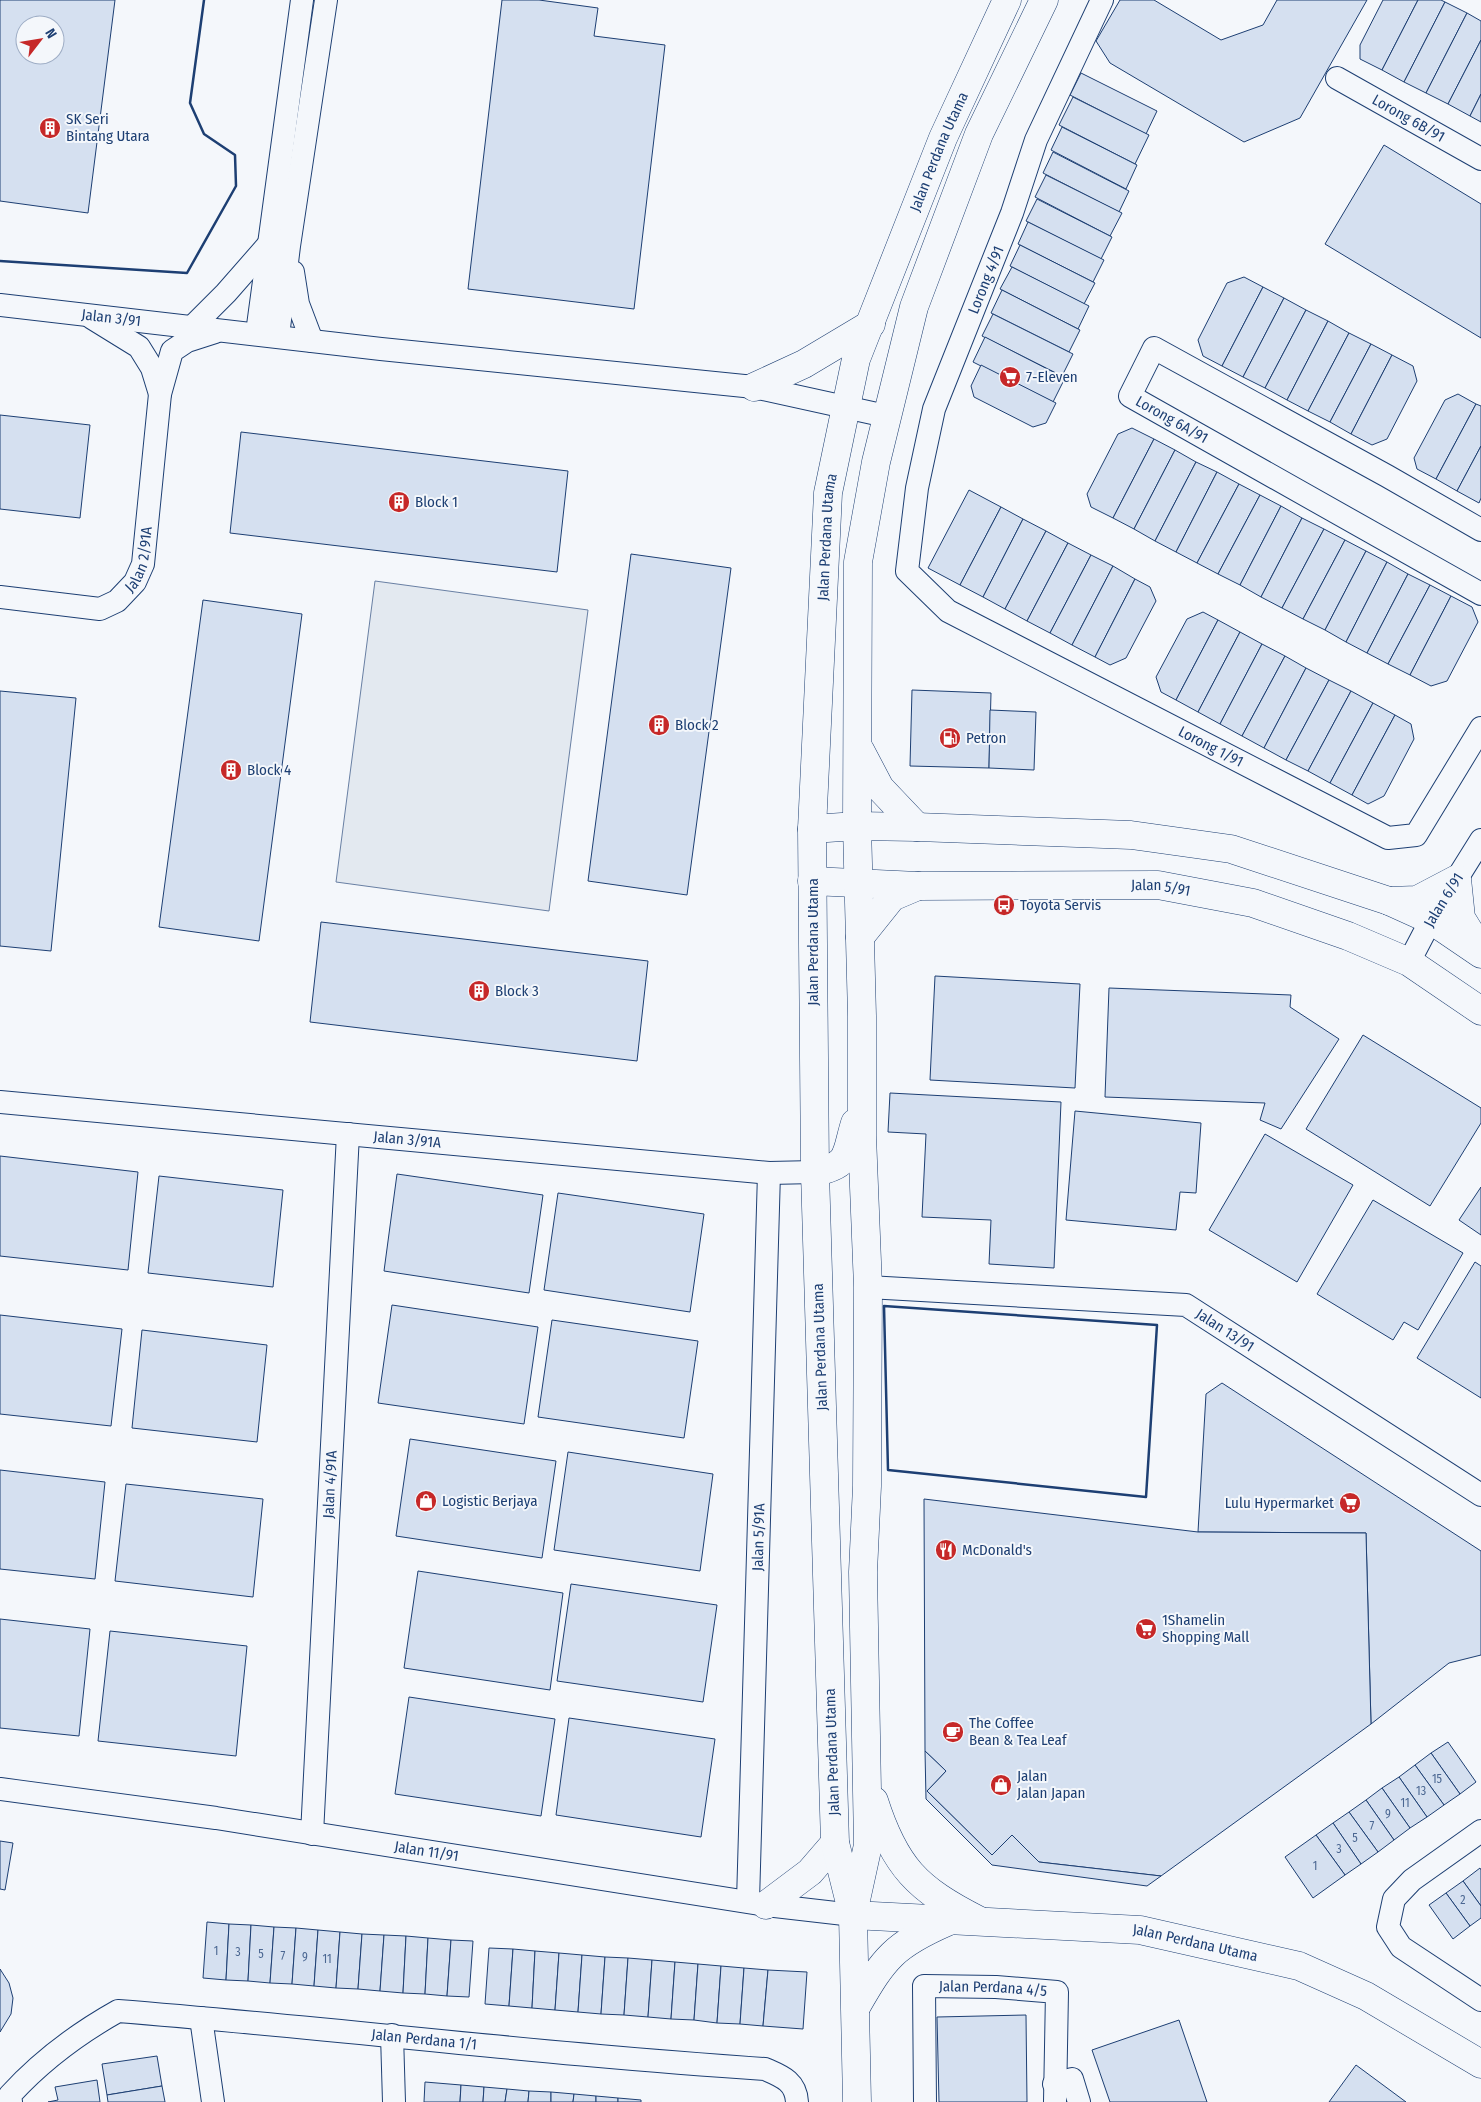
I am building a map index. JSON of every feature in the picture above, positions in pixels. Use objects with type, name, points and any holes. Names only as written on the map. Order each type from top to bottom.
[{"type":"street","points":[[267,335],[279,246],[302,0]]},
{"type":"street","points":[[312,340],[279,246],[326,0]]},
{"type":"street","name":"Jalan Perdana Utama","points":[[857,2102],[853,1916],[835,1844],[815,1172],[812,829],[828,493],[856,359],[943,138],[1007,0]]},
{"type":"street","name":"Jalan Perdana Utama","points":[[853,1916],[868,1845],[863,1572],[867,1486],[868,1286],[862,1136],[858,826],[858,562],[886,416],[914,308],[971,155],[1044,0]]},
{"type":"street","name":"Lorong 4/91","points":[[907,571],[917,488],[934,409],[1012,213],[1036,140],[1102,0]]},
{"type":"street","name":"Lorong 6B/91","points":[[1337,78],[1481,159]]},
{"type":"street","points":[[193,326],[226,293],[279,246]]},
{"type":"street","name":"Jalan 3/91","points":[[0,305],[754,387],[886,416]]},
{"type":"street","name":"Jalan 2/91A","points":[[87,315],[113,329],[139,347],[152,368],[160,394]]},
{"type":"street","points":[[754,387],[804,364],[871,324]]},
{"type":"street","name":"Jalan 2/91A","points":[[0,597],[100,609],[117,601],[135,582],[142,564],[160,394],[172,350],[186,341],[223,329]]},
{"type":"street","name":"Lorong 6A/91","points":[[1481,530],[1154,348],[1130,396],[1481,594]]},
{"type":"street","name":"Lorong 1/91","points":[[907,571],[948,612],[1388,838],[1416,835],[1480,732]]},
{"type":"street","points":[[858,747],[880,788],[916,827]]},
{"type":"street","points":[[812,829],[858,826],[916,827],[1131,835],[1231,849],[1389,901],[1431,920],[1481,954]]},
{"type":"street","name":"Jalan 6/91","points":[[1410,962],[1431,920],[1481,840]]},
{"type":"street","points":[[1389,901],[1417,900],[1457,879],[1461,918],[1481,950]]},
{"type":"street","name":"Jalan 5/91","points":[[812,881],[918,886],[1158,885],[1253,904],[1348,936],[1410,962],[1481,1011]]},
{"type":"street","points":[[860,937],[892,897],[918,886]]},
{"type":"street","points":[[815,1172],[834,1168],[844,1159],[863,1098]]},
{"type":"street","name":"Jalan 3/91A","points":[[0,1102],[769,1173],[815,1172]]},
{"type":"street","name":"Jalan 4/91A","points":[[312,1834],[348,1134]]},
{"type":"street","name":"Jalan 5/91A","points":[[757,1903],[769,1173]]},
{"type":"street","name":"Jalan 13/91","points":[[868,1286],[1186,1305],[1481,1495]]},
{"type":"street","points":[[868,1780],[883,1828],[910,1874],[947,1904],[982,1922]]},
{"type":"street","name":"Jalan 11/91","points":[[0,1789],[216,1818],[757,1903],[853,1916]]},
{"type":"street","points":[[1481,1831],[1406,1887],[1394,1899],[1388,1927],[1401,1947],[1481,2000]]},
{"type":"street","points":[[757,1903],[810,1872],[835,1844]]},
{"type":"street","name":"Jalan Perdana Utama","points":[[853,1916],[1140,1930],[1299,1966],[1366,1996],[1481,2064]]},
{"type":"street","points":[[856,2007],[878,1969],[887,1959],[913,1939],[949,1922]]},
{"type":"street","name":"Jalan Perdana 4/5","points":[[924,2102],[924,1986],[996,1987],[1057,1992],[1054,2093]]},
{"type":"street","name":"Jalan Perdana 1/1","points":[[11,2102],[10,2095],[39,2066],[88,2028],[118,2011],[392,2035],[570,2054],[765,2069],[786,2078],[797,2095],[797,2102]]},
{"type":"street","points":[[201,2018],[213,2102]]},
{"type":"street","points":[[392,2035],[394,2102]]},
{"type":"street","points":[[1054,2093],[1072,2079],[1079,2102]]},
{"type":"shaded area","points":[[375,581],[588,610],[549,911],[336,882]]},
{"type":"building","name":"SK Seri Bintang Utara","points":[[0,0],[115,0],[88,213],[0,201]]},
{"type":"building","points":[[502,0],[539,0],[598,8],[594,36],[665,45],[634,309],[468,289]]},
{"type":"building","points":[[1120,0],[1154,0],[1221,40],[1263,25],[1277,0],[1367,0],[1300,118],[1244,142],[1110,63],[1096,41]]},
{"type":"building","points":[[1383,0],[1418,0],[1382,70],[1360,59],[1360,45]]},
{"type":"building","points":[[1418,0],[1441,0],[1445,2],[1404,82],[1382,70]]},
{"type":"building","points":[[1445,2],[1467,13],[1426,93],[1404,82]]},
{"type":"building","points":[[1467,13],[1481,21],[1481,40],[1448,104],[1426,93]]},
{"type":"building","points":[[1481,40],[1481,94],[1470,116],[1448,104]]},
{"type":"building","points":[[1081,73],[1157,111],[1146,134],[1070,95]]},
{"type":"building","points":[[1481,94],[1481,122],[1470,116]]},
{"type":"building","points":[[1073,97],[1149,135],[1135,164],[1059,125]]},
{"type":"building","points":[[1062,127],[1137,165],[1126,189],[1051,150]]},
{"type":"building","points":[[1384,145],[1481,204],[1481,338],[1325,244]]},
{"type":"building","points":[[1053,152],[1129,191],[1119,212],[1043,173]]},
{"type":"building","points":[[1046,175],[1122,213],[1110,236],[1035,197]]},
{"type":"building","points":[[1037,199],[1112,237],[1101,259],[1026,221]]},
{"type":"building","points":[[1028,222],[1104,260],[1093,282],[1018,244]]},
{"type":"building","points":[[1020,245],[1095,283],[1084,304],[1010,266]]},
{"type":"building","points":[[1012,267],[1089,306],[1078,329],[1000,289]]},
{"type":"building","points":[[1244,277],[1263,287],[1222,366],[1203,356],[1198,340],[1227,283]]},
{"type":"building","points":[[1263,287],[1284,298],[1243,377],[1222,366]]},
{"type":"building","points":[[1002,290],[1080,330],[1069,352],[991,313]]},
{"type":"building","points":[[1284,298],[1306,310],[1265,388],[1243,377]]},
{"type":"building","points":[[1306,310],[1328,321],[1287,400],[1265,388]]},
{"type":"building","points":[[993,314],[1073,354],[1062,376],[982,336]]},
{"type":"building","points":[[1328,321],[1349,333],[1308,411],[1287,400]]},
{"type":"building","points":[[1349,333],[1371,344],[1330,422],[1308,411]]},
{"type":"building","points":[[985,337],[1065,378],[1053,402],[973,362]]},
{"type":"building","points":[[1371,344],[1392,355],[1351,434],[1330,422]]},
{"type":"building","points":[[1392,355],[1413,366],[1417,381],[1387,439],[1372,445],[1351,434]]},
{"type":"building","points":[[981,365],[1056,403],[1046,423],[1033,427],[974,397],[971,386]]},
{"type":"building","points":[[1458,394],[1476,404],[1436,479],[1417,469],[1414,458],[1445,400]]},
{"type":"building","points":[[1476,404],[1481,406],[1481,446],[1457,491],[1436,479]]},
{"type":"building","points":[[0,415],[90,425],[80,518],[0,509]]},
{"type":"building","points":[[1132,428],[1154,439],[1113,518],[1091,507],[1087,494],[1118,434]]},
{"type":"building","name":"Block 1","points":[[241,432],[568,471],[557,572],[230,533]]},
{"type":"building","points":[[1154,439],[1175,450],[1134,529],[1113,518]]},
{"type":"building","points":[[1481,446],[1481,498],[1479,503],[1457,491]]},
{"type":"building","points":[[1175,450],[1196,462],[1155,541],[1134,529]]},
{"type":"building","points":[[1196,462],[1217,472],[1176,552],[1155,541]]},
{"type":"building","points":[[1217,472],[1239,484],[1197,563],[1176,552]]},
{"type":"building","points":[[1239,484],[1260,495],[1218,574],[1197,563]]},
{"type":"building","points":[[969,490],[1001,507],[960,585],[928,568]]},
{"type":"building","points":[[1260,495],[1281,506],[1240,585],[1218,574]]},
{"type":"building","points":[[1281,506],[1302,518],[1261,597],[1240,585]]},
{"type":"building","points":[[1001,507],[1023,519],[983,597],[960,585]]},
{"type":"building","points":[[1302,518],[1324,529],[1282,608],[1261,597]]},
{"type":"building","points":[[1023,519],[1046,531],[1005,609],[983,597]]},
{"type":"building","points":[[1324,529],[1345,540],[1303,619],[1282,608]]},
{"type":"building","points":[[1046,531],[1068,543],[1027,621],[1005,609]]},
{"type":"building","points":[[1345,540],[1366,551],[1325,630],[1303,619]]},
{"type":"building","points":[[1068,543],[1091,555],[1050,633],[1027,621]]},
{"type":"building","points":[[1366,551],[1387,562],[1346,642],[1325,630]]},
{"type":"building","name":"Block 2","points":[[631,554],[731,568],[687,895],[588,881]]},
{"type":"building","points":[[1091,555],[1113,566],[1072,645],[1050,633]]},
{"type":"building","points":[[1387,562],[1408,574],[1367,653],[1346,642]]},
{"type":"building","points":[[1113,566],[1135,579],[1095,657],[1072,645]]},
{"type":"building","points":[[1408,574],[1430,585],[1388,664],[1367,653]]},
{"type":"building","points":[[1135,579],[1150,587],[1156,601],[1126,658],[1110,665],[1095,657]]},
{"type":"building","points":[[1430,585],[1451,596],[1410,675],[1388,664]]},
{"type":"building","points":[[1451,596],[1472,607],[1478,622],[1447,681],[1431,686],[1410,675]]},
{"type":"building","name":"Block 4","points":[[203,600],[302,614],[259,941],[159,927]]},
{"type":"building","points":[[1203,612],[1218,620],[1176,700],[1161,692],[1156,677],[1187,619]]},
{"type":"building","points":[[1218,620],[1240,632],[1198,712],[1176,700]]},
{"type":"building","points":[[1240,632],[1262,644],[1220,724],[1198,712]]},
{"type":"building","points":[[1262,644],[1285,656],[1242,736],[1220,724]]},
{"type":"building","points":[[1285,656],[1306,668],[1264,748],[1242,736]]},
{"type":"building","points":[[1306,668],[1329,680],[1286,760],[1264,748]]},
{"type":"building","points":[[1329,680],[1351,691],[1308,771],[1286,760]]},
{"type":"building","name":"Petron","points":[[912,690],[991,693],[989,768],[910,766]]},
{"type":"building","points":[[0,691],[76,698],[51,951],[0,946]]},
{"type":"building","points":[[1351,691],[1373,703],[1330,783],[1308,771]]},
{"type":"building","points":[[1373,703],[1395,715],[1352,795],[1330,783]]},
{"type":"building","points":[[990,710],[1036,712],[1034,770],[989,768]]},
{"type":"building","points":[[1395,715],[1411,724],[1414,739],[1384,796],[1368,804],[1352,795]]},
{"type":"building","name":"Block 3","points":[[321,922],[648,961],[637,1061],[310,1022]]},
{"type":"building","points":[[935,976],[1080,984],[1075,1088],[930,1080]]},
{"type":"building","points":[[1109,988],[1291,995],[1290,1007],[1339,1039],[1281,1129],[1260,1120],[1265,1103],[1105,1097]]},
{"type":"building","points":[[1363,1035],[1481,1108],[1481,1123],[1430,1206],[1306,1129]]},
{"type":"building","points":[[890,1093],[1061,1102],[1054,1268],[989,1264],[991,1220],[922,1217],[926,1134],[888,1132]]},
{"type":"building","points":[[1075,1111],[1201,1123],[1196,1193],[1180,1192],[1176,1230],[1066,1220]]},
{"type":"building","points":[[1265,1134],[1353,1185],[1297,1282],[1209,1230]]},
{"type":"building","points":[[0,1156],[138,1172],[128,1270],[0,1256]]},
{"type":"building","points":[[397,1174],[543,1195],[529,1293],[384,1271]]},
{"type":"building","points":[[159,1176],[283,1190],[273,1287],[148,1273]]},
{"type":"building","points":[[1481,1187],[1481,1235],[1459,1220]]},
{"type":"building","points":[[558,1193],[704,1214],[690,1312],[544,1290]]},
{"type":"building","points":[[1373,1200],[1463,1253],[1418,1330],[1404,1322],[1393,1340],[1317,1294]]},
{"type":"building","points":[[1475,1262],[1481,1266],[1481,1398],[1417,1358]]},
{"type":"building","points":[[392,1305],[538,1327],[524,1424],[378,1403]]},
{"type":"building","points":[[0,1315],[122,1329],[111,1426],[0,1414]]},
{"type":"building","points":[[552,1320],[698,1341],[684,1438],[538,1417]]},
{"type":"building","points":[[142,1330],[267,1345],[257,1442],[132,1428]]},
{"type":"building","points":[[1222,1383],[1481,1551],[1481,1655],[1449,1663],[1371,1724],[1366,1533],[1198,1532],[1206,1394]]},
{"type":"building","points":[[410,1439],[556,1461],[542,1558],[396,1536]]},
{"type":"building","points":[[568,1452],[713,1474],[700,1571],[554,1550]]},
{"type":"building","points":[[0,1470],[105,1482],[95,1579],[0,1569]]},
{"type":"building","points":[[126,1484],[263,1499],[253,1597],[115,1581]]},
{"type":"building","name":"1Shamelin Shopping Mall","points":[[924,1499],[1198,1532],[1366,1533],[1371,1724],[1161,1876],[1039,1862],[1012,1835],[992,1855],[927,1791],[946,1771],[925,1751]]},
{"type":"building","points":[[418,1571],[563,1593],[550,1690],[404,1668]]},
{"type":"building","points":[[571,1584],[717,1605],[703,1702],[557,1681]]},
{"type":"building","points":[[0,1619],[90,1629],[79,1736],[0,1728]]},
{"type":"building","points":[[110,1631],[247,1646],[236,1756],[98,1741]]},
{"type":"building","points":[[409,1697],[555,1719],[541,1816],[395,1794]]},
{"type":"building","points":[[569,1718],[715,1739],[701,1837],[556,1815]]},
{"type":"building","points":[[1448,1742],[1476,1782],[1460,1794],[1431,1753]]},
{"type":"building","points":[[925,1751],[946,1771],[927,1791],[992,1855],[1012,1835],[1039,1862],[1161,1876],[1147,1886],[992,1865],[926,1799]]},
{"type":"building","points":[[1431,1753],[1460,1794],[1444,1805],[1415,1765]]},
{"type":"building","points":[[1415,1765],[1444,1805],[1427,1817],[1399,1777]]},
{"type":"building","points":[[1399,1777],[1427,1817],[1410,1828],[1382,1788]]},
{"type":"building","points":[[1382,1788],[1410,1828],[1394,1840],[1366,1800]]},
{"type":"building","points":[[1366,1800],[1394,1840],[1378,1852],[1349,1812]]},
{"type":"building","points":[[1349,1812],[1378,1852],[1361,1864],[1333,1823]]},
{"type":"building","points":[[1333,1823],[1361,1864],[1345,1875],[1316,1835]]},
{"type":"building","points":[[1316,1835],[1345,1875],[1313,1898],[1285,1857]]},
{"type":"building","points":[[0,1841],[13,1843],[5,1890],[0,1889]]},
{"type":"building","points":[[1480,1868],[1481,1870],[1481,1906],[1463,1881]]},
{"type":"building","points":[[1463,1881],[1481,1906],[1481,1918],[1470,1926],[1446,1893]]},
{"type":"building","points":[[1446,1893],[1470,1926],[1453,1939],[1429,1905]]},
{"type":"building","points":[[207,1922],[229,1924],[226,1980],[203,1978]]},
{"type":"building","points":[[229,1924],[251,1925],[248,1981],[226,1980]]},
{"type":"building","points":[[251,1925],[274,1927],[270,1983],[248,1981]]},
{"type":"building","points":[[274,1927],[296,1928],[292,1984],[270,1983]]},
{"type":"building","points":[[296,1928],[318,1930],[314,1986],[292,1984]]},
{"type":"building","points":[[318,1930],[340,1932],[336,1988],[314,1986]]},
{"type":"building","points":[[340,1932],[362,1934],[358,1989],[336,1988]]},
{"type":"building","points":[[362,1934],[384,1935],[380,1991],[358,1989]]},
{"type":"building","points":[[384,1935],[406,1936],[403,1993],[380,1991]]},
{"type":"building","points":[[406,1936],[428,1938],[425,1994],[403,1993]]},
{"type":"building","points":[[428,1938],[451,1940],[447,1996],[425,1994]]},
{"type":"building","points":[[451,1940],[473,1941],[469,1997],[447,1996]]},
{"type":"building","points":[[489,1948],[513,1949],[509,2006],[485,2004]]},
{"type":"building","points":[[513,1949],[535,1951],[532,2008],[509,2006]]},
{"type":"building","points":[[535,1951],[559,1953],[555,2010],[532,2008]]},
{"type":"building","points":[[559,1953],[582,1955],[578,2012],[555,2010]]},
{"type":"building","points":[[582,1955],[605,1957],[601,2014],[578,2012]]},
{"type":"building","points":[[605,1957],[628,1958],[624,2015],[601,2014]]},
{"type":"building","points":[[628,1958],[652,1960],[648,2017],[624,2015]]},
{"type":"building","points":[[652,1960],[675,1962],[671,2019],[648,2017]]},
{"type":"building","points":[[675,1962],[698,1964],[694,2020],[671,2019]]},
{"type":"building","points":[[698,1964],[721,1966],[717,2023],[694,2020]]},
{"type":"building","points":[[721,1966],[744,1968],[740,2024],[717,2023]]},
{"type":"building","points":[[744,1968],[768,1970],[763,2026],[740,2024]]},
{"type":"building","points":[[0,1969],[9,1983],[13,1998],[11,2014],[0,2032]]},
{"type":"building","points":[[768,1970],[807,1972],[803,2029],[763,2026]]},
{"type":"building","points":[[1026,2015],[1027,2102],[939,2102],[937,2017]]},
{"type":"building","points":[[1179,2020],[1207,2102],[1110,2102],[1092,2050]]},
{"type":"building","points":[[157,2056],[162,2086],[107,2095],[102,2064]]},
{"type":"building","points":[[1356,2065],[1406,2102],[1329,2102]]},
{"type":"building","points":[[97,2080],[100,2102],[48,2102],[58,2100],[55,2087]]},
{"type":"building","points":[[425,2082],[461,2085],[460,2102],[424,2102]]},
{"type":"building","points":[[461,2085],[484,2087],[483,2102],[460,2102]]},
{"type":"building","points":[[162,2086],[165,2102],[108,2102],[107,2095]]},
{"type":"building","points":[[484,2087],[507,2089],[505,2102],[483,2102]]},
{"type":"building","points":[[507,2089],[529,2091],[528,2102],[505,2102]]},
{"type":"building","points":[[529,2091],[551,2092],[551,2102],[528,2102]]},
{"type":"building","points":[[551,2092],[574,2094],[573,2102],[551,2102]]},
{"type":"building","points":[[574,2094],[596,2096],[596,2102],[573,2102]]},
{"type":"building","points":[[596,2096],[618,2098],[618,2102],[596,2102]]},
{"type":"building","points":[[618,2098],[641,2100],[641,2102],[618,2102]]},
{"type":"wall","points":[[0,261],[187,273],[236,186],[235,155],[204,134],[190,103],[204,0]]},
{"type":"wall","points":[[884,1306],[1157,1325],[1146,1497],[888,1470],[884,1306]]},
{"type":"place","name":"SK Seri Bintang Utara","points":[[50,128]]},
{"type":"place","name":"7-Eleven","points":[[1010,377]]},
{"type":"place","name":"Block 1","points":[[399,502]]},
{"type":"place","name":"Block 2","points":[[659,725]]},
{"type":"place","name":"Petron","points":[[950,738]]},
{"type":"place","name":"Block 4","points":[[231,770]]},
{"type":"place","name":"Toyota Servis","points":[[1004,905]]},
{"type":"place","name":"Block 3","points":[[479,991]]},
{"type":"place","name":"Logistic Berjaya","points":[[426,1501]]},
{"type":"place","name":"Lulu Hypermarket","points":[[1350,1503]]},
{"type":"place","name":"McDonald's","points":[[946,1550]]},
{"type":"place","name":"1Shamelin Shopping Mall","points":[[1146,1629]]},
{"type":"place","name":"The Coffee Bean & Tea Leaf","points":[[953,1732]]},
{"type":"place","name":"Jalan Jalan Japan","points":[[1001,1785]]}]
